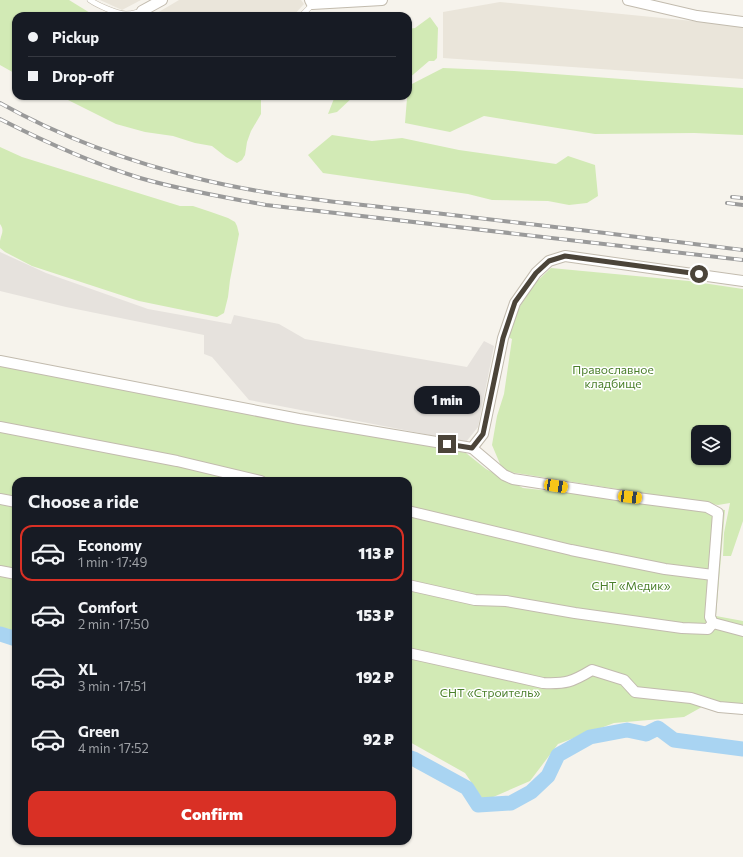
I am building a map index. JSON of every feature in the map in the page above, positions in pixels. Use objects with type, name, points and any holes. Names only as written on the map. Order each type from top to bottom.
[{"type":"street","points":[[148,12],[162,0]]},
{"type":"street","points":[[314,1],[382,0]]},
{"type":"street","points":[[628,0],[697,16],[743,22]]},
{"type":"street","points":[[472,448],[483,434],[503,338],[515,302],[536,273],[549,261],[565,256],[743,281]]},
{"type":"street","points":[[0,361],[299,419],[472,448],[504,475],[512,479],[707,507],[718,513],[710,617],[714,623],[743,631]]},
{"type":"street","points":[[0,427],[177,461],[244,477]]},
{"type":"street","points":[[0,499],[12,501]]},
{"type":"street","points":[[412,512],[571,550],[665,569],[714,575]]},
{"type":"street","points":[[0,571],[12,573]]},
{"type":"street","points":[[412,586],[475,600],[506,601],[575,613],[682,628],[708,629],[714,623]]},
{"type":"street","points":[[412,655],[542,683],[562,684],[578,679],[592,670],[624,680],[635,692],[691,698],[719,707],[743,709]]},
{"type":"lane","points":[[90,0],[96,4],[119,12]]},
{"type":"lane","points":[[304,12],[314,1]]},
{"type":"shaded area","points":[[100,0],[141,0],[122,10]]},
{"type":"shaded area","points":[[179,0],[301,0],[304,4],[297,12],[159,12]]},
{"type":"shaded area","points":[[500,2],[743,26],[743,79],[443,58],[443,12]]},
{"type":"shaded area","points":[[0,252],[46,273],[148,309],[231,324],[234,315],[279,324],[305,339],[467,367],[484,341],[494,346],[478,427],[466,442],[249,400],[212,357],[204,354],[204,335],[66,307],[0,291]]},
{"type":"green space","points":[[0,0],[69,0],[88,12],[12,12],[12,72],[0,65]]},
{"type":"green space","points":[[430,17],[438,28],[437,58],[434,61],[429,61],[412,76],[412,28],[415,28]]},
{"type":"green space","points":[[443,68],[514,71],[743,88],[743,135],[694,133],[595,134],[484,116],[450,132],[405,123],[407,100],[412,100],[412,84]]},
{"type":"green space","points":[[68,100],[261,100],[261,114],[251,131],[247,142],[245,155],[242,160],[237,163],[226,157],[212,146],[195,143],[173,136],[145,132],[116,124]]},
{"type":"green space","points":[[333,100],[350,100],[337,112],[328,114]]},
{"type":"green space","points":[[332,135],[372,141],[402,138],[459,150],[556,164],[568,156],[595,165],[598,196],[587,203],[569,205],[548,201],[492,200],[468,194],[323,173],[308,155]]},
{"type":"green space","points":[[0,147],[22,157],[180,206],[193,206],[228,218],[235,222],[239,234],[224,313],[217,317],[139,301],[32,266],[5,252],[0,248],[2,231],[0,224]]},
{"type":"green space","name":"Православное кладбище","points":[[551,268],[689,281],[743,289],[743,521],[731,556],[723,556],[724,533],[730,503],[718,505],[503,471],[492,445],[497,416],[504,394],[512,339],[508,337],[516,313],[532,286]]},
{"type":"green space","name":"СНТ «Медик»","points":[[0,363],[466,453],[486,469],[523,488],[725,510],[716,616],[743,621],[743,705],[709,703],[684,717],[614,723],[558,744],[530,781],[484,801],[465,773],[412,743],[412,477],[12,477],[12,638],[0,637]]},
{"type":"waterway","points":[[0,634],[12,638]]},
{"type":"waterway","points":[[412,758],[467,788],[478,805],[511,803],[531,792],[548,776],[558,755],[590,737],[627,730],[646,734],[658,728],[674,740],[743,749]]},
{"type":"railway","points":[[0,103],[49,128],[99,149],[151,166],[232,186],[319,200],[743,250]]},
{"type":"railway","points":[[0,119],[69,152],[104,166],[155,182],[218,196],[266,205],[743,260]]},
{"type":"railway","points":[[732,197],[743,198]]},
{"type":"railway","points":[[727,203],[743,205]]},
{"type":"route","points":[[447,444],[472,448],[483,434],[503,338],[515,302],[536,273],[549,261],[565,256],[699,274]]},
{"type":"park label","name":"СНТ «Строитель»","points":[[490,693]]}]
